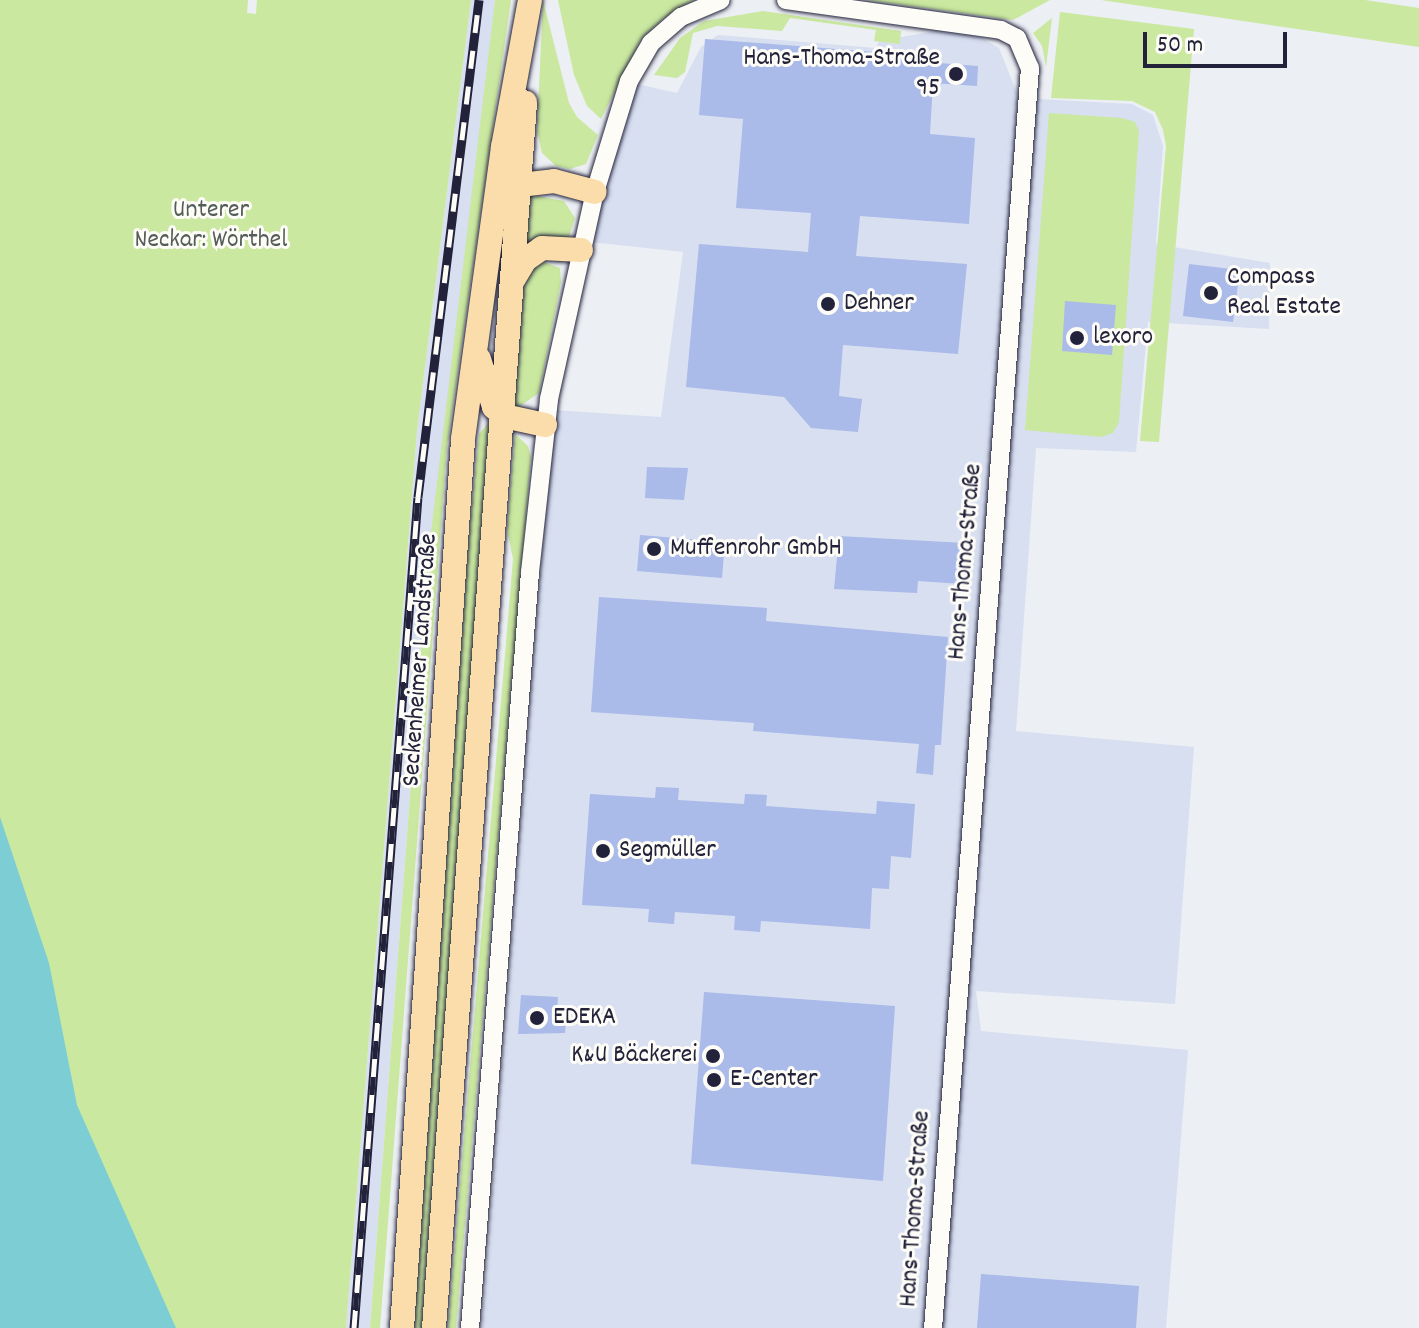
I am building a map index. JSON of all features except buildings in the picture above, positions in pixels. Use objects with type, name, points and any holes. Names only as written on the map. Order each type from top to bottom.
[{"type":"main road","name":"Seckenheimer Landstraße","points":[[402,1328],[457,514],[475,333],[522,132],[530,0]]},
{"type":"main road","name":"Seckenheimer Landstraße","points":[[434,1328],[504,416],[511,283],[507,186],[530,0]]},
{"type":"main road","points":[[522,132],[554,181]]},
{"type":"main road","points":[[507,186],[554,181],[595,192]]},
{"type":"main road","points":[[511,283],[525,260],[542,248],[581,250]]},
{"type":"main road","points":[[475,333],[484,386],[504,416],[545,425]]},
{"type":"street","points":[[470,1328],[545,425],[595,192],[629,81],[651,43],[681,17],[721,0]]},
{"type":"street","name":"Hans-Thoma-Straße","points":[[786,0],[1001,30],[1017,38],[1030,68],[933,1328]]},
{"type":"shaded area","points":[[471,0],[495,0],[483,134],[428,557],[370,1328],[346,1328],[417,431]]},
{"type":"shaded area","points":[[941,30],[980,37],[999,48],[1019,98],[1132,104],[1153,115],[1163,146],[1156,244],[1270,263],[1269,329],[1148,322],[1136,452],[1036,448],[1016,731],[1194,747],[1175,1004],[976,991],[981,1031],[1188,1050],[1166,1328],[482,1328],[553,410],[661,417],[683,252],[590,242],[632,83],[677,93],[701,47],[718,35],[876,48],[879,41]]},
{"type":"green space","name":"Unterer Neckar: Wörthel","points":[[0,0],[248,0],[247,13],[256,14],[257,0],[471,0],[417,431],[346,1328],[0,1328]]},
{"type":"green space","points":[[495,0],[511,0],[447,447],[380,1328],[370,1328],[428,557]]},
{"type":"green space","points":[[543,0],[569,103],[577,117],[598,135],[586,164],[570,169],[556,166],[542,153],[537,131]]},
{"type":"green space","points":[[558,0],[694,0],[664,18],[640,41],[601,119],[587,106],[574,75]]},
{"type":"green space","points":[[866,0],[1050,0],[1013,20]]},
{"type":"green space","points":[[1101,0],[1365,0],[1419,8],[1419,47]]},
{"type":"green space","points":[[763,11],[901,31],[900,44],[874,41],[876,30],[790,18],[782,31],[717,26],[693,33],[685,72],[677,78],[654,75],[680,38],[704,21]]},
{"type":"green space","points":[[1060,12],[1194,29],[1159,442],[1140,441],[1166,146],[1163,130],[1155,112],[1132,101],[1051,98]]},
{"type":"green space","points":[[1052,18],[1046,67],[1042,46],[1033,33]]},
{"type":"green space","points":[[1049,113],[1122,118],[1135,122],[1139,131],[1119,422],[1113,433],[1101,437],[1025,430]]},
{"type":"green space","points":[[521,193],[564,201],[575,218],[569,237],[518,255]]},
{"type":"green space","points":[[538,260],[560,268],[561,282],[539,393],[517,408],[513,404],[523,283]]},
{"type":"green space","points":[[490,421],[422,1328],[414,1328],[468,547],[479,434]]},
{"type":"green space","points":[[515,434],[528,446],[531,457],[456,1328],[448,1328],[513,559],[507,529]]},
{"type":"water","points":[[0,817],[49,963],[77,1105],[176,1328],[0,1328]]},
{"type":"railway","points":[[354,1328],[418,497],[479,0]]},
{"type":"place","name":"Hans-Thoma-Straße 95","points":[[956,74]]},
{"type":"place","name":"Compass Real Estate","points":[[1211,293]]},
{"type":"place","name":"Dehner","points":[[828,304]]},
{"type":"place","name":"lexoro","points":[[1077,338]]},
{"type":"place","name":"Muffenrohr GmbH","points":[[654,549]]},
{"type":"place","name":"Segmüller","points":[[603,851]]},
{"type":"place","name":"EDEKA","points":[[537,1018]]},
{"type":"place","name":"K&U Bäckerei","points":[[713,1056]]},
{"type":"place","name":"E-Center","points":[[714,1080]]}]
